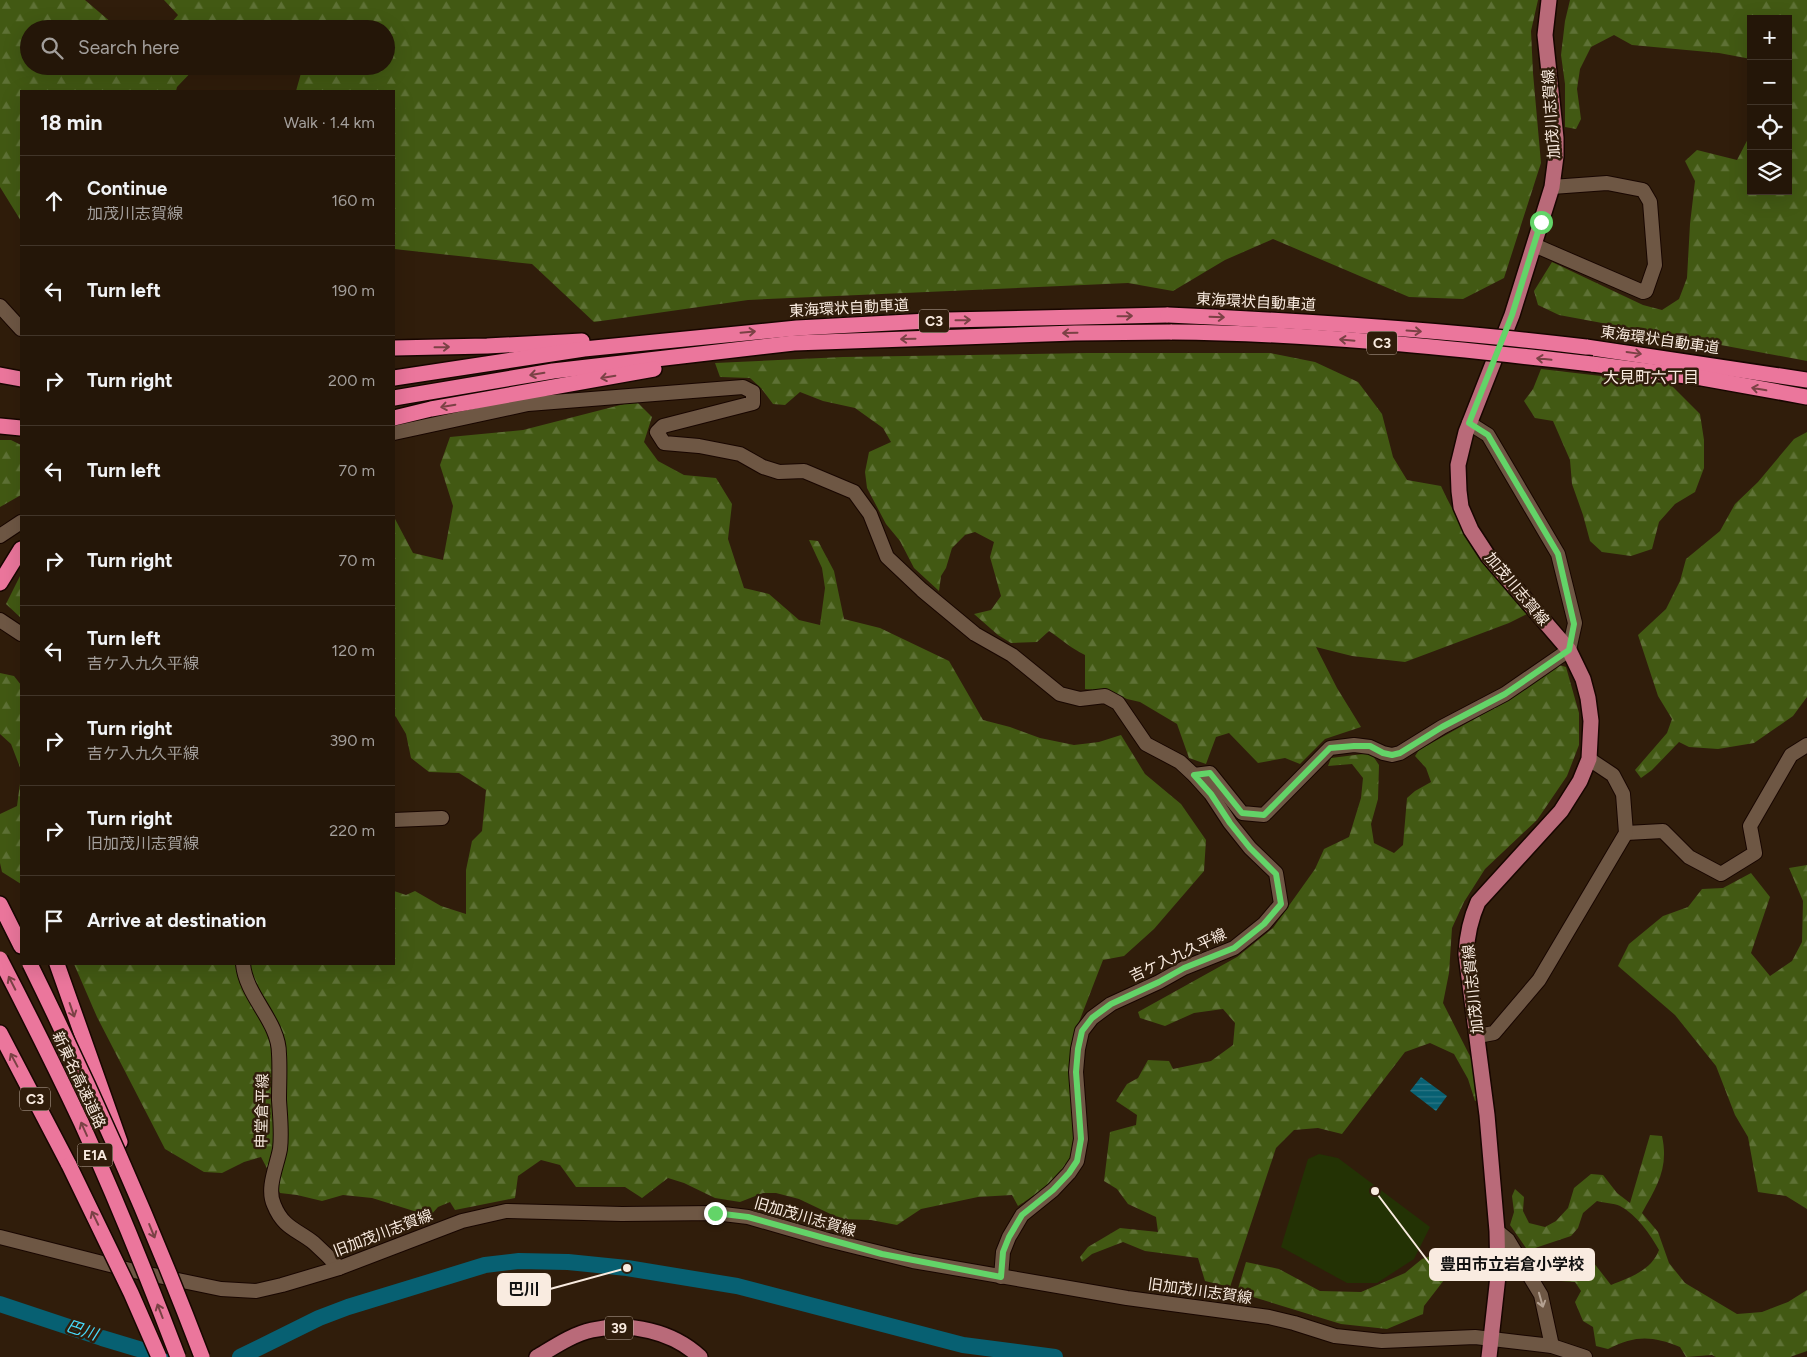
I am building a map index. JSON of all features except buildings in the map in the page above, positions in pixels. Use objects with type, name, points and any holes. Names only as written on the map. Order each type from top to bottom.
[{"type":"highway","name":"東海環状自動車道","points":[[700,337],[883,322],[1168,315],[1314,323],[1523,339],[1807,380]]},
{"type":"highway","name":"C3","points":[[794,343],[1074,333],[1172,332],[1329,338],[1460,349],[1592,364],[1702,378],[1807,397]]},
{"type":"highway","name":"C3","points":[[395,348],[575,341],[653,334],[700,337]]},
{"type":"highway","name":"C3","points":[[395,378],[584,349],[700,337]]},
{"type":"highway","points":[[395,398],[553,371],[794,343]]},
{"type":"highway","points":[[395,418],[431,409],[794,343]]},
{"type":"highway","points":[[0,374],[20,379]]},
{"type":"highway","points":[[0,426],[20,428]]},
{"type":"highway","points":[[0,583],[20,551]]},
{"type":"highway","points":[[0,904],[19,941]]},
{"type":"highway","name":"新東名高速道路","points":[[0,959],[82,1124],[122,1217],[178,1357]]},
{"type":"highway","name":"新東名高速道路","points":[[30,965],[83,1073],[144,1210],[202,1357]]},
{"type":"highway","points":[[57,965],[144,1210]]},
{"type":"highway","name":"C3","points":[[0,1034],[69,1165],[131,1293],[159,1357]]},
{"type":"main road","name":"加茂川志賀線","points":[[1490,1348],[1498,1276],[1496,1231],[1487,1115],[1466,954],[1470,918],[1478,902],[1561,811],[1580,781],[1589,759],[1591,721],[1583,679],[1569,650],[1488,556],[1471,530],[1461,507],[1458,465],[1469,423],[1512,315],[1552,187],[1556,138],[1545,34],[1549,0]]},
{"type":"main road","name":"39","points":[[537,1357],[591,1330],[624,1327],[648,1330],[664,1335],[689,1347],[700,1357]]},
{"type":"street","points":[[1534,245],[1643,292],[1646,291],[1656,265],[1650,202],[1643,190],[1607,183],[1552,187]]},
{"type":"street","points":[[0,306],[20,328]]},
{"type":"street","points":[[395,433],[528,404],[742,387],[753,392],[753,403],[663,426],[657,432],[664,443],[699,446],[740,454],[764,467],[779,472],[804,471],[854,492],[870,514],[887,557],[975,634],[1012,655],[1060,694],[1080,699],[1105,696],[1118,703],[1146,744],[1180,762],[1194,775],[1210,773],[1242,813],[1264,815],[1330,748],[1370,746],[1383,753],[1392,755],[1400,753],[1442,727],[1505,694],[1569,650],[1574,624],[1558,554],[1488,435],[1469,423]]},
{"type":"street","points":[[0,536],[20,523]]},
{"type":"street","points":[[0,620],[20,633]]},
{"type":"street","points":[[1626,833],[1663,831],[1689,857],[1720,874],[1756,853],[1750,826],[1791,755],[1807,745]]},
{"type":"street","points":[[1478,1036],[1494,1034],[1539,980],[1626,833],[1623,794],[1613,775],[1589,759]]},
{"type":"street","name":"吉ケ入九久平線","points":[[1001,1277],[1003,1252],[1009,1237],[1022,1215],[1053,1190],[1077,1161],[1081,1139],[1076,1072],[1082,1031],[1092,1018],[1111,1004],[1184,968],[1234,948],[1264,924],[1281,904],[1276,874],[1250,848],[1230,823],[1211,794],[1194,775]]},
{"type":"street","points":[[395,820],[442,818]]},
{"type":"street","name":"申堂倉平線","points":[[243,965],[244,974],[260,1009],[275,1033],[280,1052],[280,1149],[272,1189],[273,1204],[279,1215],[292,1230],[313,1242],[339,1268]]},
{"type":"street","name":"旧加茂川志賀線","points":[[0,1237],[134,1271],[221,1289],[256,1291],[339,1268],[462,1221],[506,1211],[622,1214],[715,1213],[748,1217],[890,1256],[1127,1298],[1269,1317],[1335,1336],[1382,1341],[1476,1337],[1490,1348],[1552,1346],[1585,1357]]},
{"type":"street","points":[[1496,1231],[1508,1240],[1541,1294],[1552,1346]]},
{"type":"green space","points":[[0,0],[85,0],[108,20],[20,20],[20,75],[188,75],[176,90],[20,90],[20,219],[0,187]]},
{"type":"green space","points":[[164,0],[1538,0],[1531,31],[1541,163],[1504,278],[1463,299],[1409,297],[1273,239],[1225,260],[1173,291],[1128,283],[748,300],[594,322],[532,264],[395,249],[395,90],[296,90],[300,75],[395,75],[395,20],[174,20],[178,15]]},
{"type":"green space","points":[[1570,0],[1807,0],[1807,361],[1559,315],[1538,305],[1534,291],[1552,262],[1643,305],[1662,310],[1679,299],[1687,278],[1695,181],[1685,161],[1697,150],[1737,160],[1747,141],[1747,195],[1792,195],[1792,15],[1747,15],[1747,58],[1719,53],[1632,45],[1614,35],[1591,47],[1580,69],[1577,89],[1581,119],[1576,129],[1565,127],[1565,84],[1561,55],[1565,21]]},
{"type":"green space","points":[[1088,353],[1270,353],[1315,362],[1358,382],[1382,414],[1393,457],[1407,480],[1441,486],[1449,503],[1480,553],[1529,613],[1509,623],[1405,662],[1352,656],[1316,647],[1337,688],[1361,727],[1325,739],[1300,764],[1285,758],[1258,763],[1229,733],[1216,737],[1206,764],[1189,758],[1177,724],[1140,702],[1127,699],[1110,691],[1085,689],[1085,655],[1049,631],[1037,642],[1011,643],[998,635],[974,614],[991,610],[1001,596],[990,557],[994,542],[975,532],[965,535],[952,548],[946,568],[941,576],[939,591],[914,568],[900,541],[886,524],[867,488],[865,472],[869,452],[891,442],[883,428],[855,408],[823,401],[800,392],[785,405],[773,404],[761,388],[750,378],[720,377],[715,363],[843,357]]},
{"type":"green space","points":[[1541,369],[1670,384],[1700,414],[1704,440],[1704,468],[1695,492],[1675,504],[1659,522],[1652,549],[1631,556],[1602,552],[1590,541],[1572,484],[1570,460],[1553,421],[1535,418],[1524,401],[1533,389]]},
{"type":"green space","points":[[636,401],[652,417],[644,442],[658,461],[684,475],[716,478],[732,504],[728,539],[744,588],[769,594],[799,620],[820,625],[825,588],[822,568],[809,540],[818,541],[834,571],[844,619],[880,628],[949,661],[983,720],[1040,738],[1074,745],[1099,742],[1121,735],[1145,774],[1181,804],[1206,840],[1204,871],[1154,929],[1124,956],[1103,960],[1079,1022],[1074,1048],[1077,1138],[1073,1159],[1054,1182],[1018,1206],[1012,1195],[978,1197],[921,1209],[897,1225],[871,1220],[841,1219],[799,1199],[776,1193],[763,1193],[740,1202],[715,1198],[684,1183],[668,1178],[642,1198],[625,1187],[576,1187],[560,1165],[541,1160],[518,1176],[515,1198],[455,1210],[450,1202],[438,1207],[430,1216],[372,1198],[343,1195],[322,1201],[280,1193],[261,1157],[244,1162],[222,1173],[204,1172],[165,1149],[97,1017],[74,965],[395,965],[395,891],[406,895],[415,891],[441,906],[466,914],[466,870],[472,841],[482,831],[486,790],[459,773],[429,772],[411,758],[406,734],[395,716],[395,519],[413,553],[443,560],[453,506],[440,465],[450,437],[523,430]]},
{"type":"green space","points":[[1807,432],[1807,697],[1793,716],[1754,743],[1718,749],[1689,747],[1679,742],[1652,770],[1641,778],[1635,770],[1667,733],[1672,719],[1658,696],[1638,635],[1666,609],[1680,581],[1686,559],[1720,531],[1735,504],[1758,482],[1794,439]]},
{"type":"green space","points":[[0,440],[11,440],[20,444],[20,496],[0,507]]},
{"type":"green space","points":[[20,576],[20,617],[6,604]]},
{"type":"green space","points":[[1559,665],[1566,667],[1579,713],[1579,745],[1567,776],[1537,820],[1485,869],[1464,902],[1452,928],[1449,973],[1443,1003],[1475,1066],[1480,1099],[1475,1101],[1468,1079],[1454,1054],[1430,1043],[1405,1052],[1342,1134],[1318,1128],[1294,1130],[1276,1148],[1230,1287],[1205,1281],[1198,1258],[1145,1251],[1123,1242],[1092,1254],[1082,1262],[1080,1257],[1088,1247],[1120,1228],[1158,1232],[1156,1217],[1128,1204],[1117,1189],[1104,1181],[1110,1132],[1136,1125],[1137,1115],[1116,1101],[1127,1084],[1138,1078],[1148,1060],[1169,1061],[1173,1069],[1211,1061],[1233,1045],[1235,1023],[1223,1009],[1194,1013],[1165,1026],[1140,1018],[1138,1012],[1237,957],[1273,928],[1315,869],[1324,849],[1349,837],[1361,798],[1363,778],[1352,764],[1328,766],[1331,758],[1371,753],[1379,765],[1378,799],[1371,824],[1374,843],[1394,853],[1403,845],[1407,798],[1431,782],[1426,768],[1415,756],[1419,750],[1512,698]]},
{"type":"green space","points":[[0,673],[14,676],[20,684],[20,767],[11,744],[0,734]]},
{"type":"green space","points":[[20,784],[20,883],[2,872],[0,863],[0,814],[17,806]]},
{"type":"green space","points":[[1807,865],[1807,1209],[1786,1196],[1758,1192],[1748,1137],[1735,1115],[1716,1066],[1675,1015],[1618,966],[1629,944],[1663,916],[1688,907],[1702,889],[1723,888],[1751,873],[1770,897],[1751,953],[1770,976],[1792,961],[1802,942],[1803,901],[1789,868]]},
{"type":"green space","points":[[1650,1135],[1662,1136],[1664,1158],[1657,1185],[1642,1213],[1658,1232],[1669,1263],[1685,1283],[1737,1314],[1762,1312],[1788,1302],[1807,1290],[1807,1351],[1790,1357],[1716,1357],[1712,1355],[1686,1357],[1680,1347],[1652,1339],[1627,1341],[1608,1349],[1596,1346],[1593,1327],[1583,1321],[1575,1302],[1581,1291],[1575,1282],[1547,1280],[1538,1261],[1583,1249],[1611,1285],[1645,1268],[1651,1263],[1659,1250],[1632,1214],[1618,1205],[1597,1201],[1583,1213],[1578,1228],[1571,1236],[1535,1248],[1526,1248],[1510,1225],[1514,1212],[1512,1196],[1515,1189],[1524,1197],[1523,1211],[1529,1223],[1545,1227],[1556,1221],[1568,1208],[1574,1188],[1591,1174],[1603,1175],[1617,1193],[1630,1203]]},
{"type":"green space","points":[[1319,1154],[1338,1158],[1430,1227],[1414,1259],[1377,1283],[1347,1283],[1281,1247],[1308,1159]]},
{"type":"green space","points":[[1448,1250],[1451,1271],[1424,1306],[1423,1314],[1387,1329],[1341,1324],[1237,1292],[1246,1262],[1279,1269],[1320,1291],[1361,1292],[1405,1273],[1422,1259]]},
{"type":"water","points":[[1421,1077],[1447,1096],[1436,1111],[1410,1091]]},
{"type":"waterway","name":"巴川","points":[[240,1357],[319,1318],[348,1307],[485,1265],[519,1261],[568,1262],[627,1268],[737,1286],[963,1345],[1055,1357]]},
{"type":"waterway","name":"巴川","points":[[0,1304],[165,1357]]},
{"type":"place","name":"豊田市立岩倉小学校","points":[[1375,1191]]},
{"type":"place","name":"巴川","points":[[627,1268]]},
{"type":"district","name":"大見町六丁目","points":[[1651,377]]},
{"type":"route","points":[[715,1213],[748,1217],[828,1240],[913,1261],[1001,1277],[1003,1252],[1009,1237],[1022,1215],[1053,1190],[1077,1161],[1081,1139],[1076,1072],[1082,1031],[1092,1018],[1111,1004],[1184,968],[1234,948],[1264,924],[1281,904],[1276,874],[1250,848],[1230,823],[1211,794],[1194,775],[1210,773],[1242,813],[1264,815],[1330,748],[1370,746],[1383,753],[1392,755],[1400,753],[1442,727],[1505,694],[1569,650],[1574,624],[1558,554],[1488,435],[1469,423],[1512,315],[1541,222]]}]
